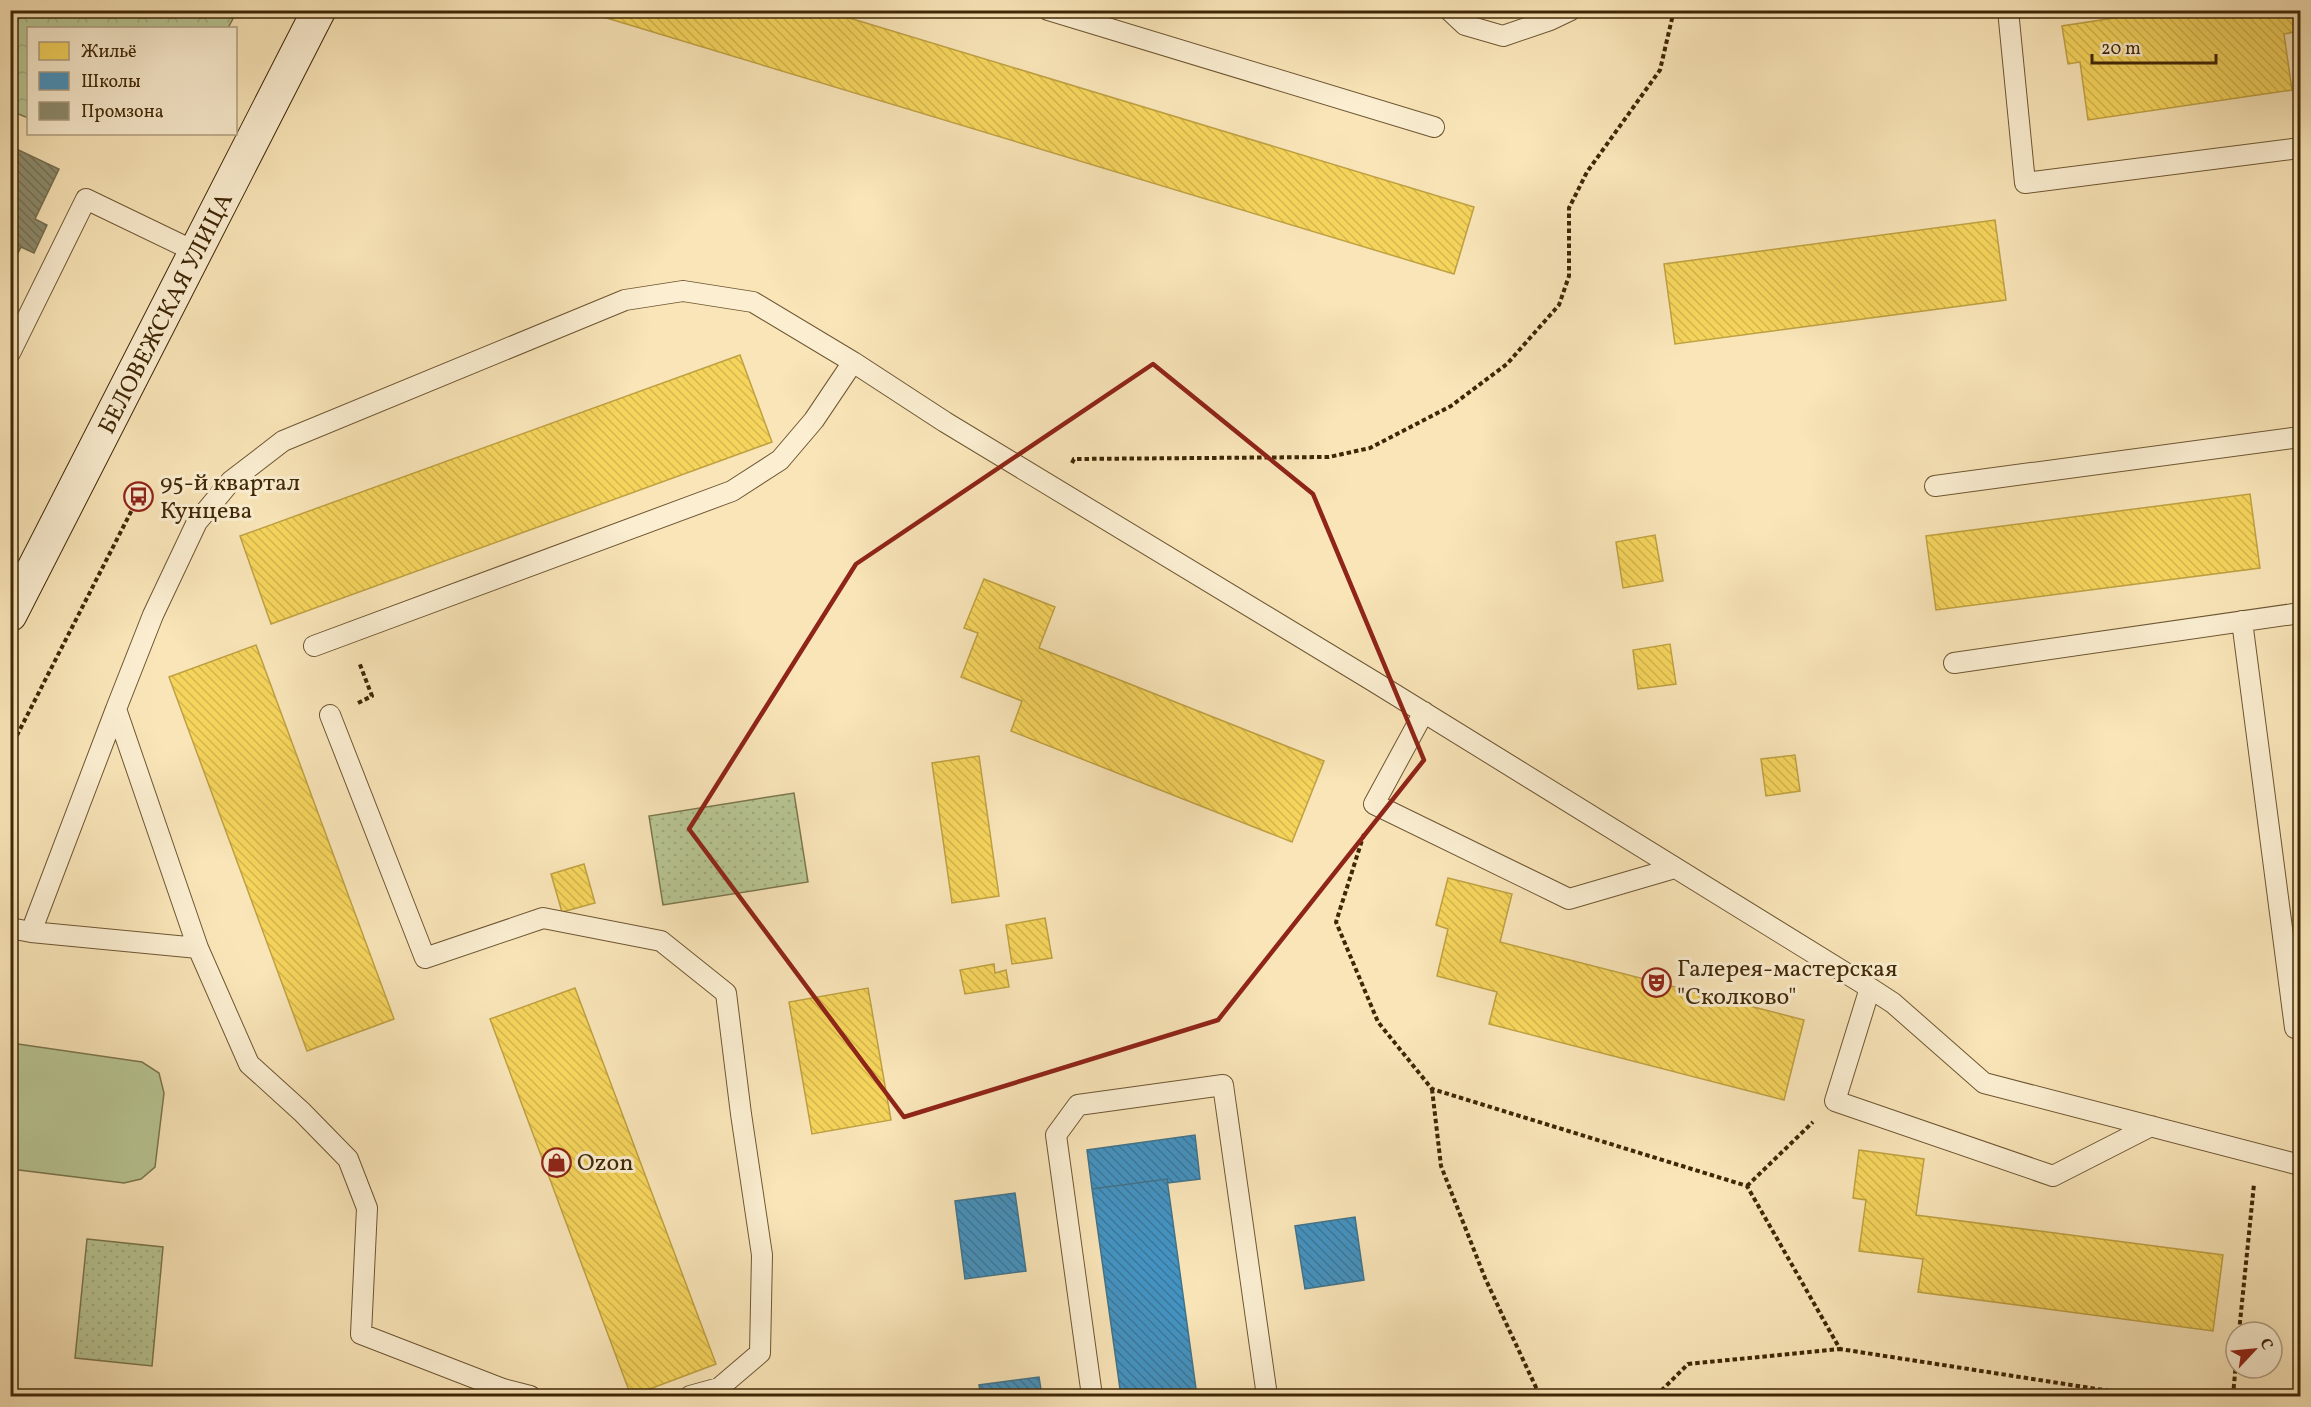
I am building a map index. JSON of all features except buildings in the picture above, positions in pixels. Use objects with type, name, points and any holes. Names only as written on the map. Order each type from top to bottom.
[{"type":"street","name":"БЕЛОВЕЖСКАЯ УЛИЦА","points":[[10,615],[319,10]]},
{"type":"lane","points":[[1048,10],[1434,127]]},
{"type":"lane","points":[[1449,10],[1465,25],[1503,36],[1550,20],[1570,10]]},
{"type":"lane","points":[[2008,10],[2025,183],[2301,148]]},
{"type":"lane","points":[[10,353],[86,199],[196,252]]},
{"type":"lane","points":[[31,932],[153,615],[197,522],[231,481],[283,441],[625,300],[683,291],[753,302],[853,362],[945,422],[1424,712],[1870,988],[1893,1003],[1984,1083],[2301,1165]]},
{"type":"lane","points":[[314,646],[732,491],[780,460],[814,420],[853,362]]},
{"type":"lane","points":[[1935,486],[2301,437]]},
{"type":"lane","points":[[1954,663],[2301,613]]},
{"type":"lane","points":[[2242,621],[2295,1028]]},
{"type":"lane","points":[[116,709],[198,948],[249,1064],[302,1112],[348,1159],[367,1208],[361,1334],[503,1389],[531,1396]]},
{"type":"lane","points":[[1424,712],[1374,804],[1569,899],[1675,868]]},
{"type":"lane","points":[[330,715],[425,958],[543,918],[662,941],[726,993],[762,1255],[760,1353],[719,1388],[690,1396]]},
{"type":"lane","points":[[10,928],[198,948]]},
{"type":"lane","points":[[1870,988],[1835,1101],[2053,1176],[2151,1126]]},
{"type":"lane","points":[[1092,1396],[1056,1135],[1078,1105],[1223,1085],[1267,1396]]},
{"type":"path","points":[[1056,489],[1074,459],[1329,457],[1370,448],[1451,406],[1507,364],[1559,305],[1569,276],[1569,208],[1587,172],[1660,70],[1674,10]]},
{"type":"path","points":[[10,749],[139,496]]},
{"type":"path","points":[[1374,804],[1336,922],[1378,1022],[1432,1089],[1441,1166],[1485,1278],[1540,1396]]},
{"type":"path","points":[[1432,1089],[1747,1186],[1840,1349]]},
{"type":"path","points":[[1747,1186],[1835,1101]]},
{"type":"path","points":[[2240,1320],[2257,1153]]},
{"type":"path","points":[[1656,1396],[1688,1364],[1840,1349],[2117,1395],[2142,1396]]},
{"type":"path","points":[[2233,1396],[2234,1380]]},
{"type":"highlighted area","points":[[1153,364],[1313,494],[1424,760],[1218,1020],[904,1117],[689,829],[856,564]]},
{"type":"green space","points":[[11,10],[237,11],[229,27],[27,27],[27,118],[11,111]]},
{"type":"green space","points":[[794,793],[808,882],[663,905],[649,816]]},
{"type":"green space","points":[[11,1043],[142,1062],[159,1073],[164,1093],[155,1167],[141,1179],[124,1183],[11,1169]]},
{"type":"green space","points":[[87,1239],[163,1247],[152,1366],[75,1358]]},
{"type":"place","name":"95-й квартал Кунцева","points":[[139,496]]},
{"type":"place","name":"Галерея-мастерская \"Сколково\"","points":[[1656,982]]},
{"type":"place","name":"Ozon","points":[[556,1162]]}]
